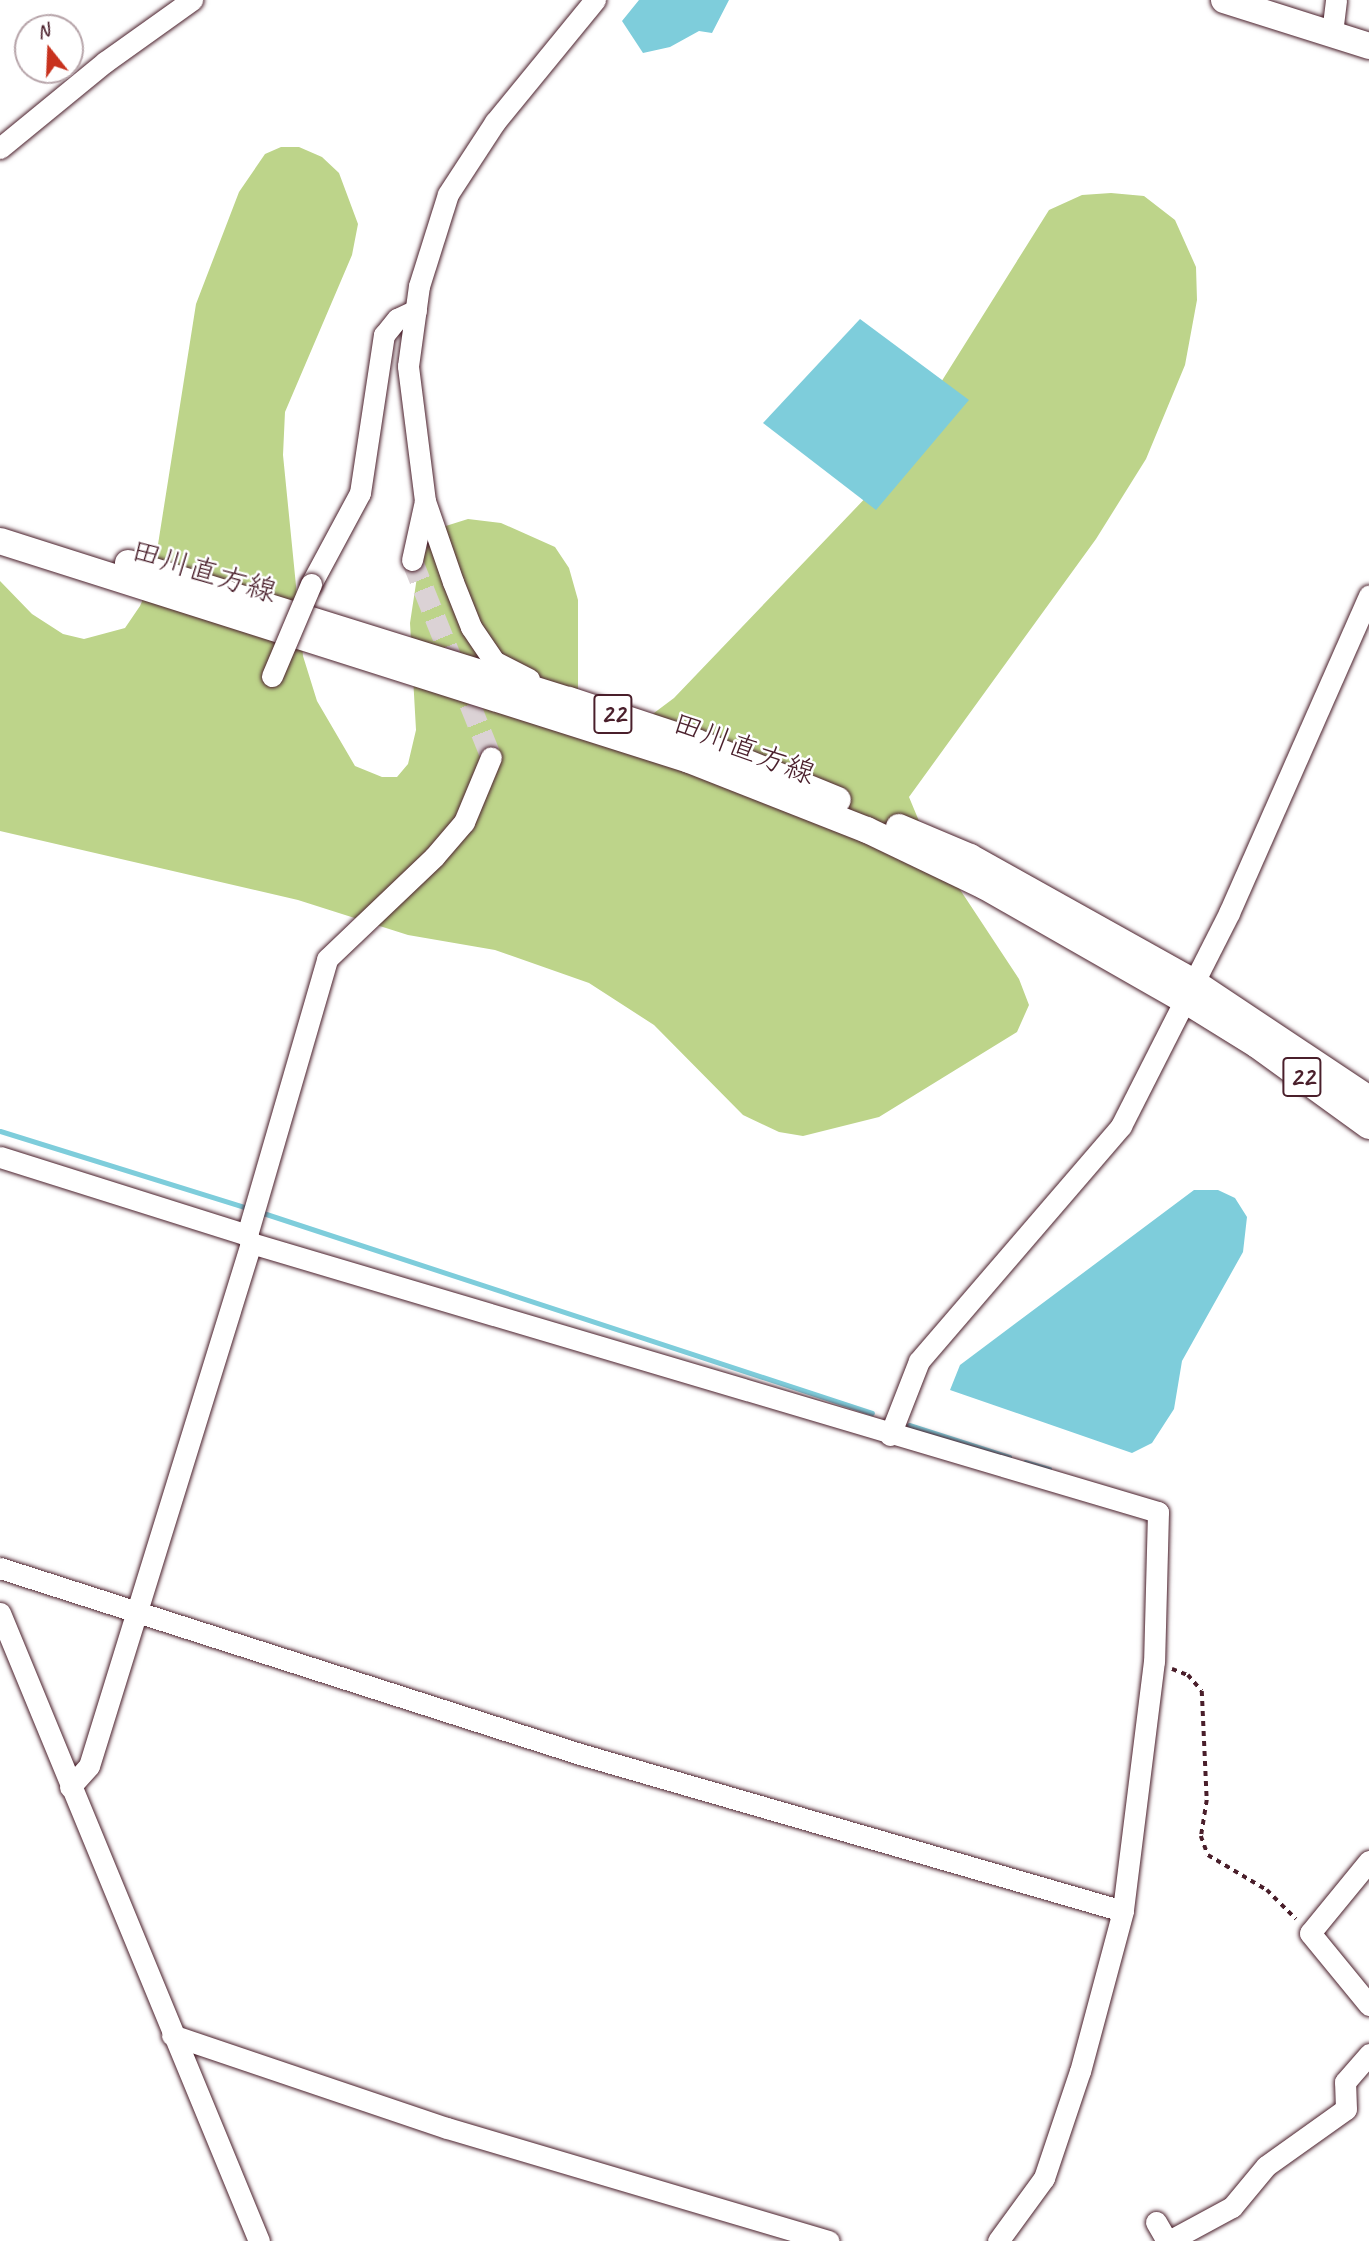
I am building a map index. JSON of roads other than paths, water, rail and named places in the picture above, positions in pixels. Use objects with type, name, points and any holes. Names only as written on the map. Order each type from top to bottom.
[{"type":"main road","points":[[1224,0],[1369,46]]},
{"type":"main road","name":"田川直方線","points":[[0,521],[569,699],[696,743],[970,857],[1190,992],[1357,1099],[1369,1126]]},
{"type":"main road","name":"田川直方線","points":[[0,541],[689,760],[867,830],[984,886],[1190,992]]},
{"type":"street","points":[[0,148],[105,62],[192,0]]},
{"type":"street","points":[[569,699],[494,661],[471,626],[425,501],[408,366],[419,286],[448,194],[495,122],[595,0]]},
{"type":"street","points":[[1332,33],[1336,0]]},
{"type":"street","points":[[272,676],[311,584],[360,493],[384,335],[397,319],[416,310]]},
{"type":"street","points":[[412,560],[425,501]]},
{"type":"street","points":[[890,1435],[919,1361],[1121,1126],[1190,992],[1369,595]]},
{"type":"street","points":[[70,1787],[89,1766],[249,1239],[327,959],[434,858],[464,822],[491,757]]},
{"type":"street","points":[[0,1157],[249,1239],[890,1435],[1158,1513],[1154,1661],[1123,1911],[1080,2071],[1044,2178],[998,2241]]},
{"type":"street","points":[[0,1568],[135,1608],[580,1754],[1123,1911]]},
{"type":"street","points":[[0,1613],[259,2241]]},
{"type":"street","points":[[1369,1861],[1310,1933],[1369,2005]]},
{"type":"street","points":[[172,2035],[447,2127],[829,2241]]},
{"type":"street","points":[[1156,2222],[1168,2241],[1233,2207],[1266,2166],[1346,2109],[1345,2082],[1369,2054]]},
{"type":"water","points":[[639,0],[729,0],[712,33],[699,31],[670,47],[643,53],[622,21]]},
{"type":"water","points":[[860,319],[969,400],[876,510],[763,423]]},
{"type":"water","points":[[1194,1190],[1218,1190],[1235,1198],[1247,1217],[1243,1252],[1182,1361],[1174,1409],[1152,1443],[1132,1453],[950,1390],[960,1365]]},
{"type":"waterway","points":[[0,1131],[251,1209]]},
{"type":"waterway","points":[[260,1212],[872,1413]]},
{"type":"waterway","points":[[909,1425],[1009,1457]]},
{"type":"waterway","points":[[1025,1462],[1049,1469]]},
{"type":"tunnel","points":[[412,560],[491,757]]}]
